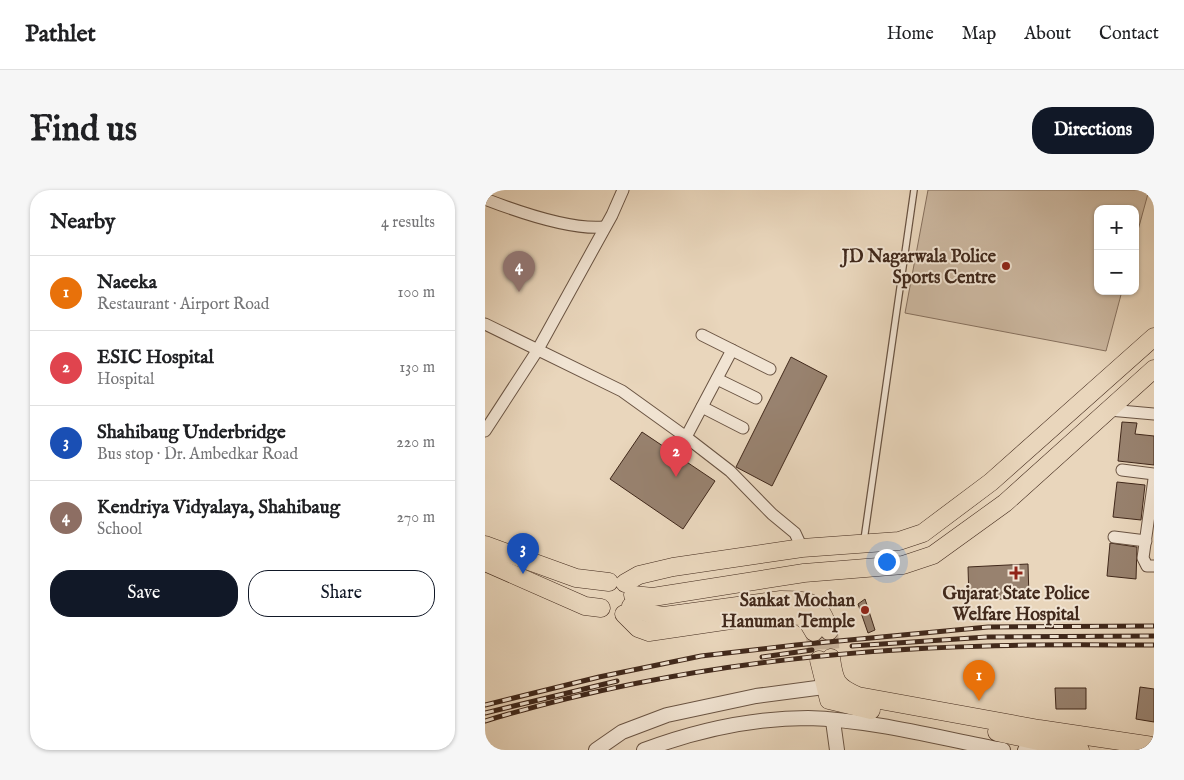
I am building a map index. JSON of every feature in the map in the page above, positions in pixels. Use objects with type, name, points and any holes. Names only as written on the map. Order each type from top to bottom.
[{"type":"main road","points":[[485,562],[585,606],[601,608],[609,615],[639,575],[673,567],[801,548],[899,541],[923,532],[991,482],[1154,337]]},
{"type":"main road","points":[[601,608],[599,593],[653,597],[805,573],[903,565],[933,555],[1005,503],[1154,369]]},
{"type":"main road","points":[[485,545],[625,596],[650,614],[664,616],[798,600],[819,607],[825,614],[822,632]]},
{"type":"main road","points":[[1005,736],[857,696],[841,689],[825,659],[824,687],[829,700],[840,704],[1005,736],[1034,740],[1154,746]]},
{"type":"main road","points":[[1034,740],[1080,750]]},
{"type":"street","points":[[485,431],[537,351],[603,227],[612,215],[623,190]]},
{"type":"street","points":[[485,199],[508,208],[552,220],[591,228],[603,227]]},
{"type":"street","points":[[485,324],[622,391],[686,436],[730,471],[772,514],[795,533],[801,548]]},
{"type":"street","points":[[702,335],[770,369]]},
{"type":"street","points":[[686,436],[732,350]]},
{"type":"street","points":[[717,379],[756,398]]},
{"type":"street","points":[[701,408],[743,428]]},
{"type":"street","points":[[1109,410],[1154,414]]},
{"type":"street","points":[[1122,470],[1154,474]]},
{"type":"street","points":[[1154,480],[1145,541],[1144,563],[1147,566],[1154,566]]},
{"type":"street","points":[[1114,537],[1145,541]]},
{"type":"street","points":[[599,749],[622,732],[667,715],[756,696],[824,687]]},
{"type":"street","points":[[644,750],[665,742],[756,721],[808,718],[1005,736]]},
{"type":"street","points":[[833,721],[837,750]]},
{"type":"lane","points":[[864,542],[914,190]]},
{"type":"shaded area","name":"JD Nagarwala Police Sports Centre","points":[[928,190],[1149,190],[1139,226],[1139,205],[1094,205],[1094,295],[1121,295],[1106,351],[905,313]]},
{"type":"building","points":[[791,357],[827,376],[772,486],[736,467]]},
{"type":"building","points":[[1122,422],[1137,423],[1135,434],[1154,436],[1154,465],[1118,461]]},
{"type":"building","points":[[642,432],[715,481],[683,529],[610,479]]},
{"type":"building","points":[[1117,482],[1145,485],[1141,520],[1113,517]]},
{"type":"building","points":[[1110,543],[1137,547],[1136,579],[1107,576]]},
{"type":"building","points":[[1028,564],[1029,598],[969,600],[968,567]]},
{"type":"building","points":[[865,599],[875,630],[868,633],[858,604]]},
{"type":"building","points":[[1140,687],[1154,689],[1154,722],[1136,719]]},
{"type":"building","points":[[1055,688],[1086,688],[1086,709],[1056,709]]},
{"type":"tunnel","points":[[829,631],[831,658]]},
{"type":"tunnel","points":[[814,632],[819,660]]},
{"type":"railway","points":[[485,705],[599,677],[701,656],[988,627],[1154,626]]},
{"type":"railway","points":[[852,646],[987,637],[1154,636]]},
{"type":"railway","points":[[485,721],[608,689],[671,677],[797,659],[925,648],[1029,645],[1154,645]]},
{"type":"railway","points":[[762,657],[812,650]]},
{"type":"railway","points":[[485,713],[617,681]]},
{"type":"place","name":"JD Nagarwala Police Sports Centre","points":[[1006,266]]},
{"type":"place","name":"Kendriya Vidyalaya, Shahibaug","points":[[519,292]]},
{"type":"place","name":"ESIC Hospital","points":[[676,477]]},
{"type":"place","name":"Gujarat State Police Welfare Hospital","points":[[1016,573]]},
{"type":"place","name":"Shahibaug Underbridge","points":[[523,574]]},
{"type":"place","name":"Sankat Mochan Hanuman Temple","points":[[865,610]]},
{"type":"place","name":"Naeeka","points":[[979,701]]}]
